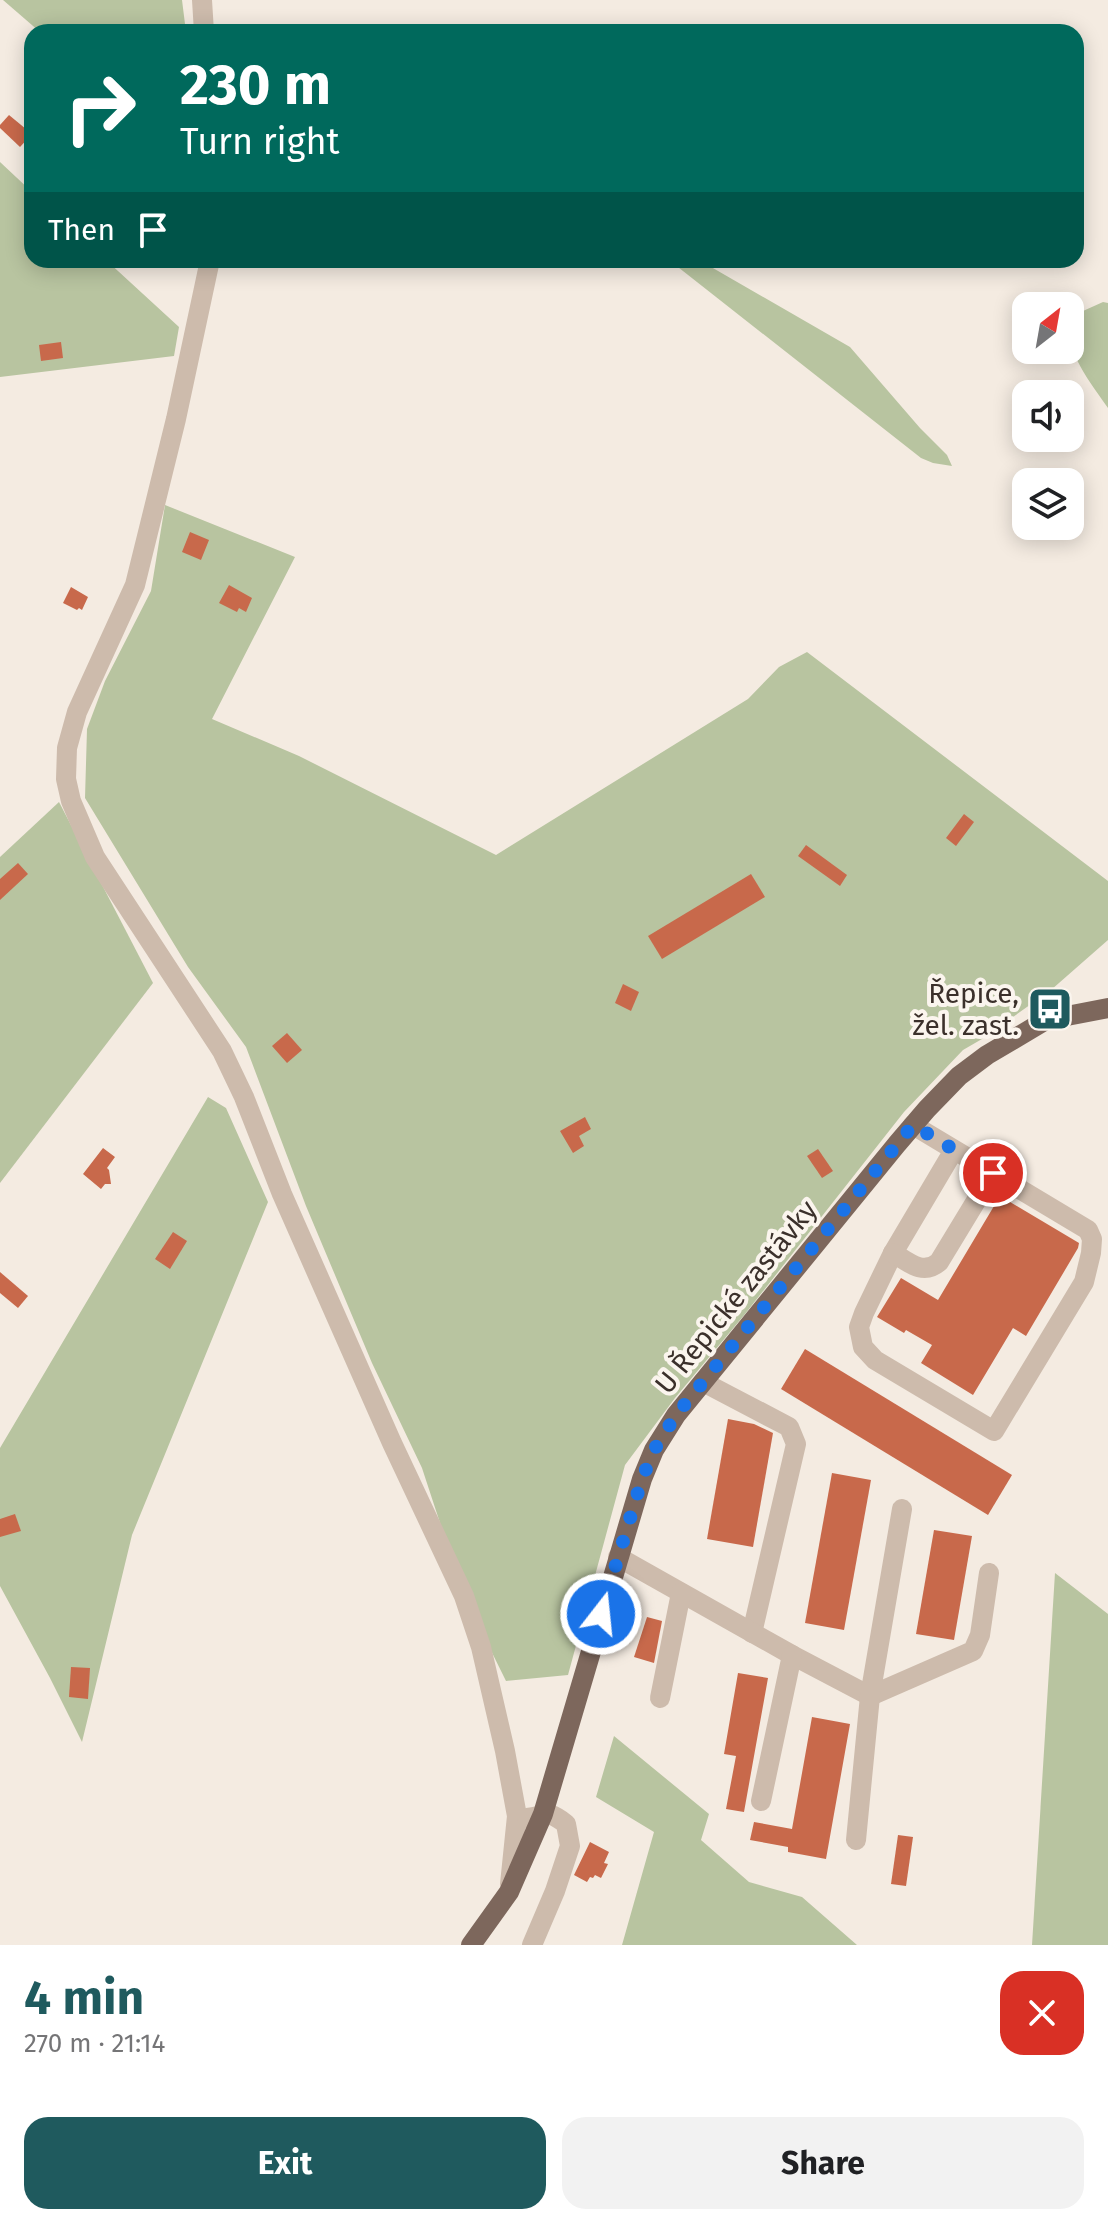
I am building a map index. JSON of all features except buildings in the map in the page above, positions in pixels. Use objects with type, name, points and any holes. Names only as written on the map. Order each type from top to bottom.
[{"type":"main road","name":"U Řepické zastávky","points":[[471,1945],[509,1892],[543,1814],[642,1479],[654,1450],[676,1415],[913,1125],[959,1076],[987,1055],[1046,1020],[1108,1008]]},
{"type":"street","points":[[202,0],[204,24]]},
{"type":"street","points":[[208,268],[176,419],[135,585],[77,712],[67,748],[66,779],[71,801],[95,857],[222,1051],[392,1443],[464,1596],[481,1647],[517,1816],[509,1892]]},
{"type":"street","points":[[913,1125],[1088,1230],[1092,1239],[1084,1282],[994,1431],[875,1360],[863,1347],[859,1327],[893,1253],[954,1150]]},
{"type":"street","points":[[893,1253],[922,1270],[932,1268],[939,1262],[993,1173]]},
{"type":"street","points":[[703,1382],[789,1427],[796,1444],[752,1633]]},
{"type":"street","points":[[856,1840],[870,1696],[902,1509]]},
{"type":"street","points":[[618,1557],[870,1696]]},
{"type":"street","points":[[870,1696],[973,1651],[980,1635],[989,1573]]},
{"type":"street","points":[[660,1698],[681,1593]]},
{"type":"street","points":[[761,1801],[792,1655]]},
{"type":"street","points":[[517,1816],[529,1819],[543,1814],[556,1817],[566,1824],[570,1846],[532,1945]]},
{"type":"green space","points":[[3,0],[182,0],[185,24],[31,24]]},
{"type":"green space","points":[[0,162],[24,184],[24,268],[115,268],[179,327],[174,356],[0,377]]},
{"type":"green space","points":[[679,268],[713,268],[850,347],[947,455],[952,466],[921,458]]},
{"type":"green space","points":[[1103,302],[1108,303],[1108,408],[1079,364],[1084,364],[1084,311]]},
{"type":"green space","points":[[165,505],[295,557],[212,719],[299,756],[496,855],[748,699],[779,667],[807,652],[1108,881],[1108,940],[1051,990],[963,1050],[904,1112],[625,1465],[568,1675],[506,1681],[464,1596],[422,1468],[372,1363],[306,1206],[246,1047],[188,967],[85,798],[87,729],[105,681],[151,591]]},
{"type":"green space","points":[[59,802],[153,983],[0,1183],[0,857]]},
{"type":"green space","points":[[208,1097],[226,1108],[268,1202],[132,1535],[82,1742],[0,1586],[0,1448]]},
{"type":"green space","points":[[1055,1573],[1108,1614],[1108,1945],[1032,1945]]},
{"type":"green space","points":[[614,1736],[709,1814],[701,1840],[749,1882],[802,1897],[857,1945],[622,1945],[654,1832],[596,1797]]},
{"type":"place","name":"Řepice, žel. zast.","points":[[1050,1009]]},
{"type":"route","points":[[601,1614],[642,1479],[654,1450],[676,1415],[913,1125],[993,1173]]}]
